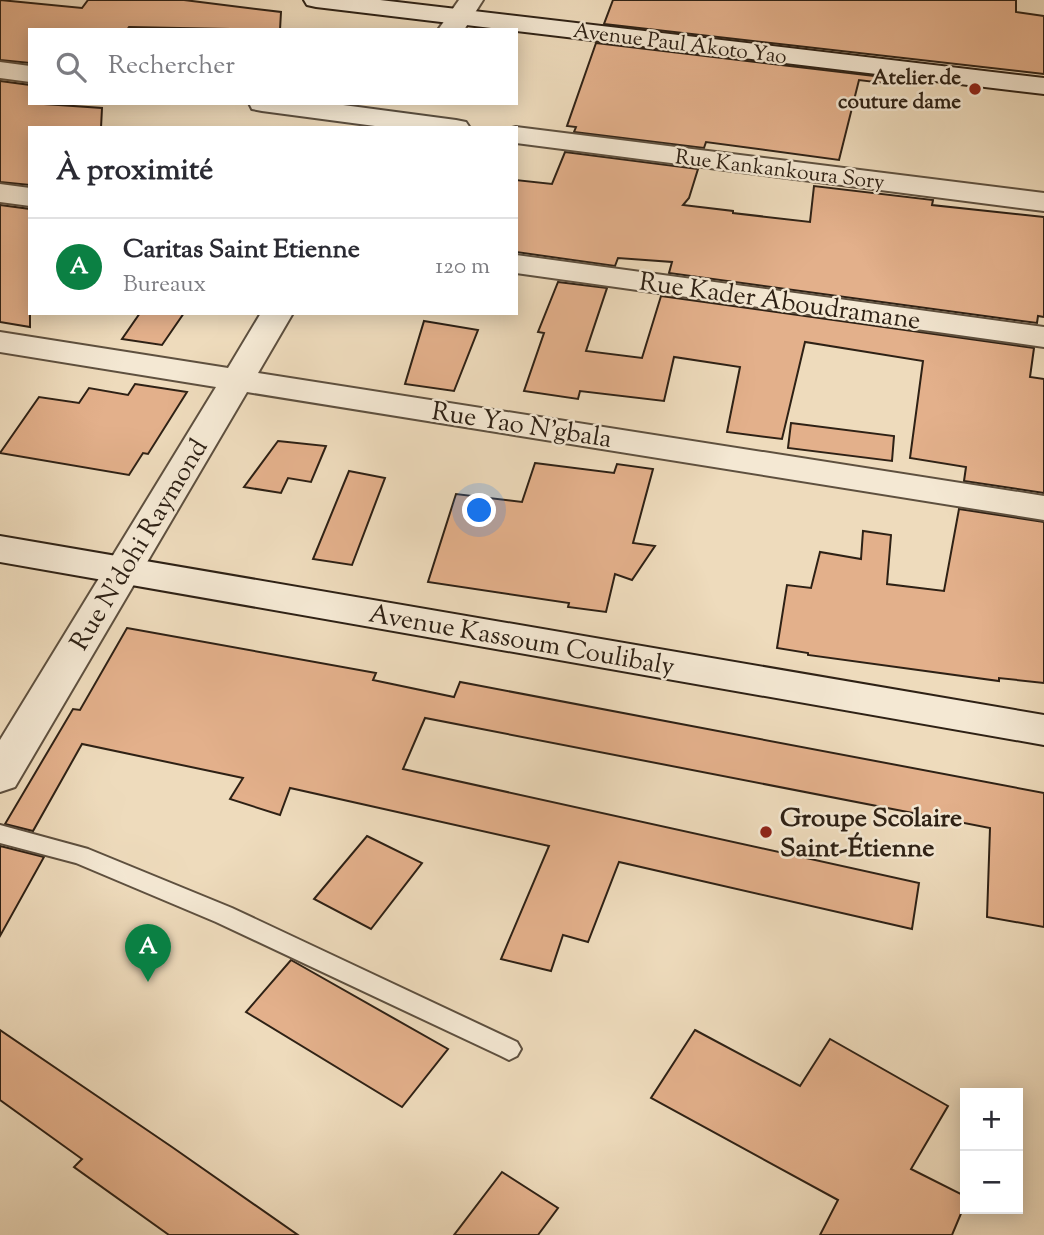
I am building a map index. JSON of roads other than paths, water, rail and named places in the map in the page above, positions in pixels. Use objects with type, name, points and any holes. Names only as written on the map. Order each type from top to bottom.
[{"type":"street","name":"Avenue Paul Akoto Yao","points":[[316,0],[1044,86]]},
{"type":"street","points":[[0,70],[28,74]]},
{"type":"street","points":[[280,105],[395,117],[445,126]]},
{"type":"street","name":"Rue Kankankoura Sory","points":[[518,135],[1044,202]]},
{"type":"street","points":[[0,193],[28,197]]},
{"type":"street","name":"Rue Kader Aboudramane","points":[[518,264],[1044,337]]},
{"type":"street","name":"Rue N'dohi Raymond","points":[[0,776],[276,315]]},
{"type":"street","name":"Rue Yao N'gbala","points":[[0,342],[1044,508]]},
{"type":"street","name":"Avenue Kassoum Coulibaly","points":[[0,549],[1044,730]]},
{"type":"lane","points":[[0,834],[80,855],[200,905],[509,1049]]},
{"type":"place","name":"Atelier de couture dame","points":[[975,89]]},
{"type":"place","name":"Groupe Scolaire Saint-Étienne","points":[[766,832]]},
{"type":"place","name":"Caritas Saint Etienne","points":[[148,982]]}]
